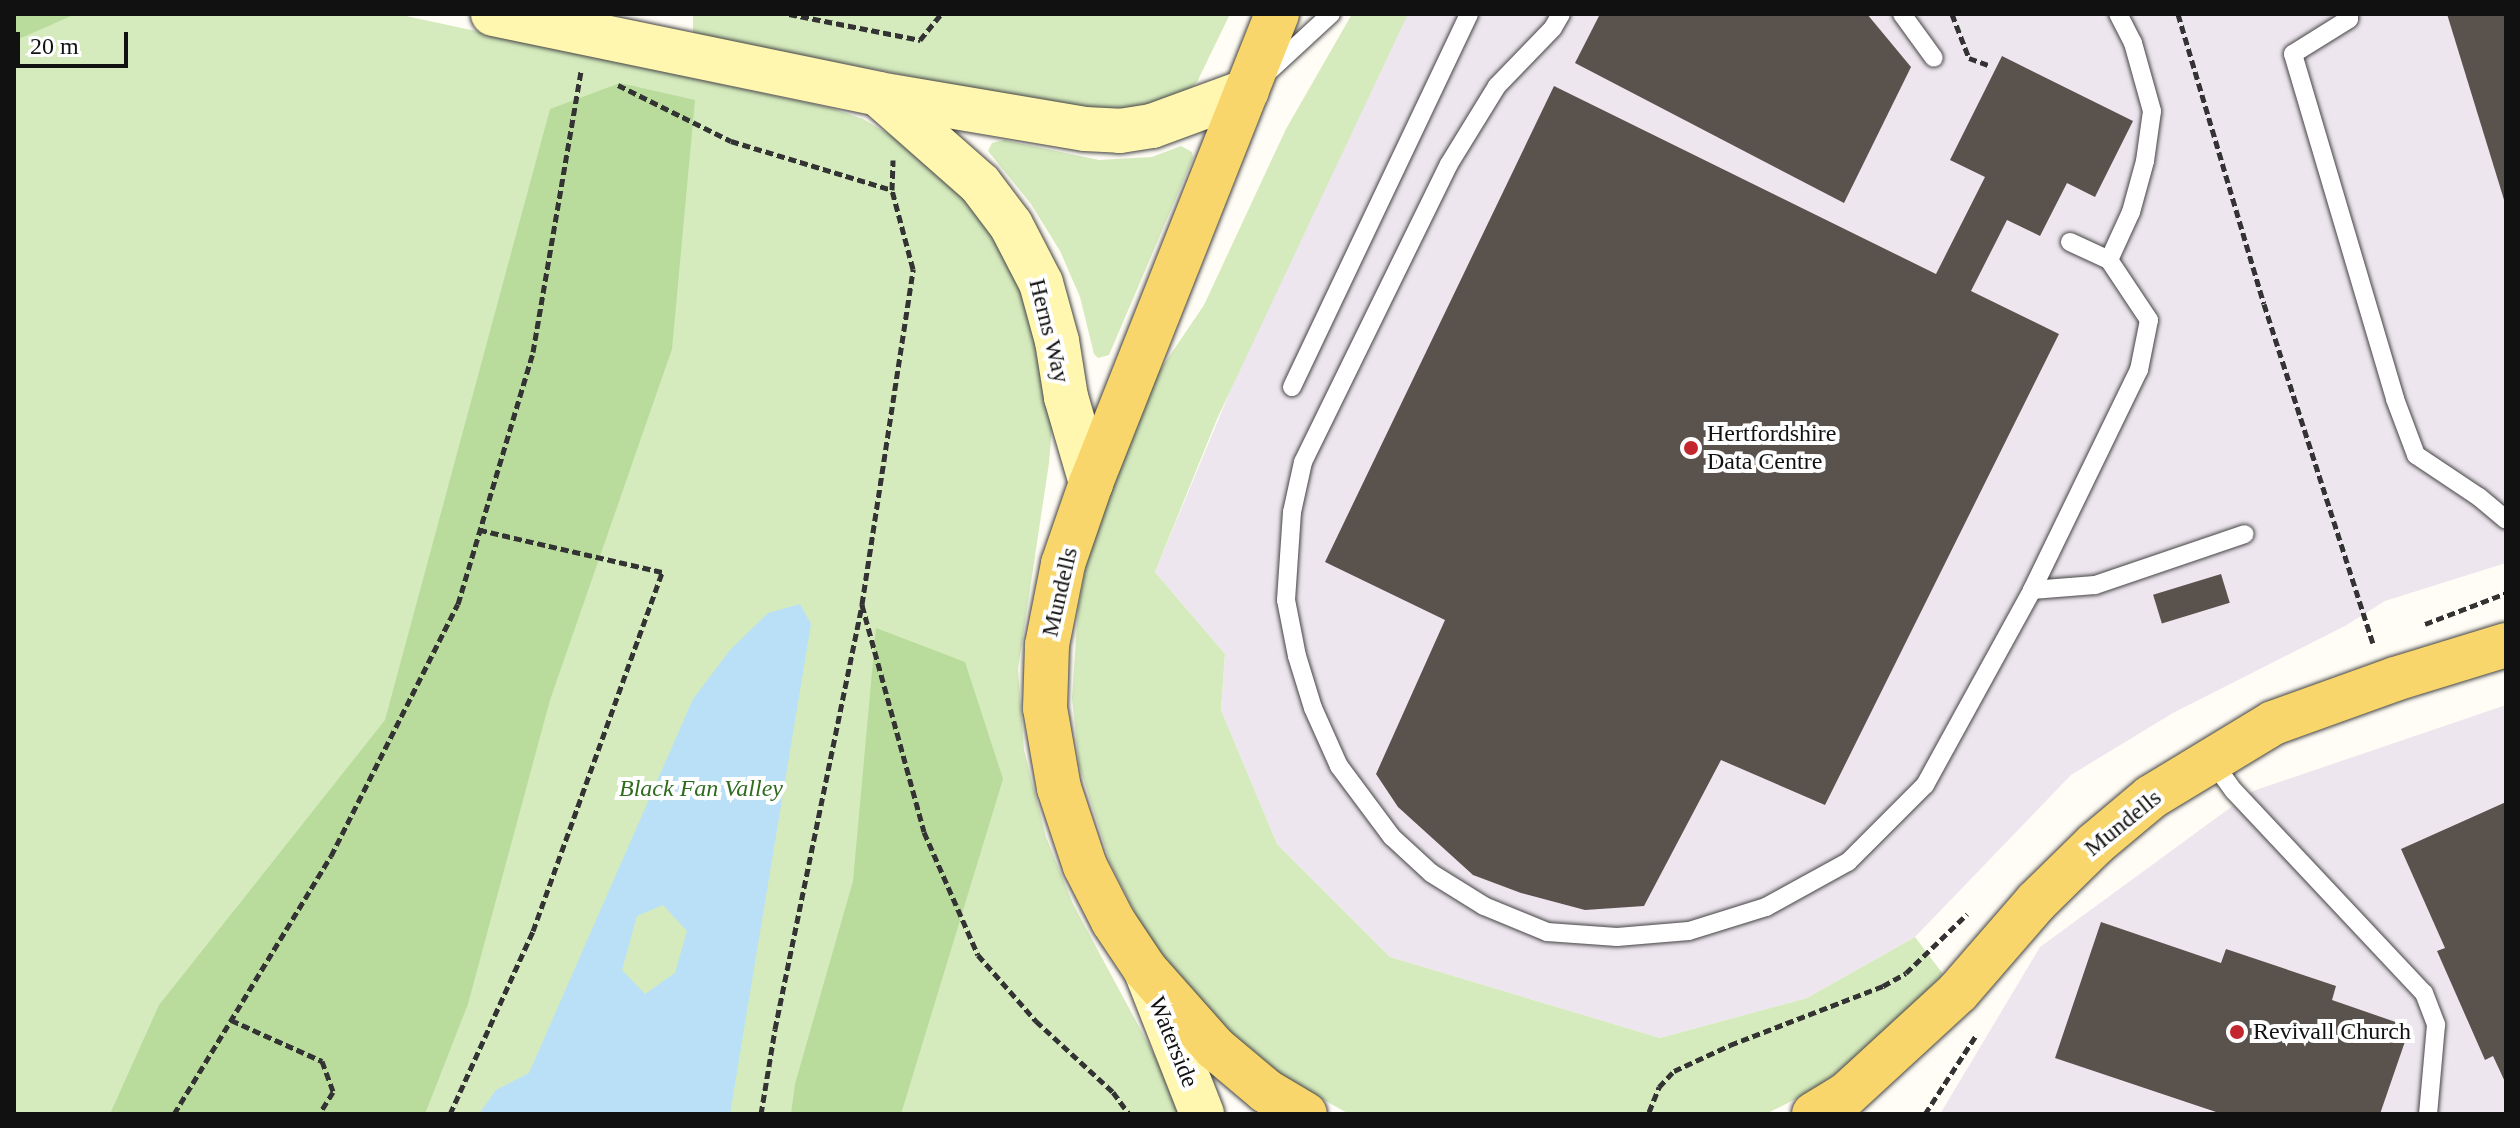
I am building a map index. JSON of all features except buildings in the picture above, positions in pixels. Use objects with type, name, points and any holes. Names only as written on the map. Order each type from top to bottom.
[{"type":"main road","name":"Mundells","points":[[1277,14],[1091,483],[1060,578],[1047,645],[1045,708],[1059,788],[1085,866],[1113,921],[1145,969],[1215,1048],[1266,1091],[1305,1114]]},
{"type":"main road","name":"Mundells","points":[[1814,1114],[1846,1095],[1958,992],[2036,902],[2095,844],[2151,797],[2210,758],[2273,723],[2380,684],[2506,645]]},
{"type":"street","name":"Herns Way","points":[[493,14],[878,94],[1120,131],[1152,126],[1247,91]]},
{"type":"street","name":"Herns Way","points":[[878,94],[980,184],[1011,225],[1041,283],[1057,341],[1066,397],[1091,483]]},
{"type":"street","name":"Waterside","points":[[1145,969],[1202,1114]]},
{"type":"lane","points":[[1247,91],[1331,14]]},
{"type":"lane","points":[[1292,387],[1469,14]]},
{"type":"lane","points":[[1561,14],[1553,28],[1497,86],[1449,164],[1303,462],[1292,512],[1286,600],[1297,656],[1313,708],[1339,766],[1392,837],[1431,873],[1484,906],[1547,932],[1617,937],[1689,931],[1766,907],[1848,862],[1925,785],[2032,590],[2139,370],[2149,320],[2109,260],[2070,242]]},
{"type":"lane","points":[[1902,14],[1934,58]]},
{"type":"lane","points":[[2109,260],[2131,212],[2145,161],[2152,111],[2133,43],[2118,14]]},
{"type":"lane","points":[[2349,14],[2349,19],[2293,54],[2395,399],[2416,455],[2479,497],[2506,520]]},
{"type":"lane","points":[[2032,590],[2095,585],[2245,534]]},
{"type":"lane","points":[[2210,758],[2234,791],[2424,993],[2436,1025],[2428,1114]]},
{"type":"path","points":[[789,14],[920,40],[941,14]]},
{"type":"path","points":[[1952,14],[1969,58],[1988,65]]},
{"type":"path","points":[[2178,14],[2264,304],[2373,643]]},
{"type":"path","points":[[174,1114],[331,856],[458,604],[533,352],[582,67],[596,74]]},
{"type":"path","points":[[609,80],[731,141],[892,190]]},
{"type":"path","points":[[761,1114],[775,1029],[862,604],[913,269],[892,190],[894,155]]},
{"type":"path","points":[[450,1114],[533,931],[662,572],[480,530]]},
{"type":"path","points":[[862,604],[924,832],[978,955],[1036,1021],[1113,1092],[1129,1114]]},
{"type":"path","points":[[231,1020],[322,1061],[333,1092],[319,1114]]},
{"type":"path","points":[[1925,1114],[1979,1030]]},
{"type":"shaded area","points":[[1387,14],[2506,14],[2506,563],[2385,601],[2345,626],[2173,713],[2071,775],[1915,937],[1807,998],[1660,1038],[1390,957],[1277,844],[1221,710],[1225,654],[1155,572]]},
{"type":"shaded area","points":[[2506,705],[2506,1114],[1940,1114],[2040,947],[2253,791]]},
{"type":"green space","points":[[14,14],[76,14],[14,41]]},
{"type":"green space","name":"Black Fan Valley","points":[[76,14],[397,14],[831,108],[863,119],[910,147],[1000,232],[1030,295],[1054,404],[1049,463],[1018,669],[1024,750],[1046,837],[1073,904],[1186,1114],[14,1114],[14,40]]},
{"type":"green space","points":[[693,14],[1230,14],[1197,82],[1174,103],[1102,119],[934,81],[693,34]]},
{"type":"green space","points":[[1352,14],[1408,14],[1217,419],[1155,572],[1225,654],[1221,710],[1277,844],[1390,957],[1660,1038],[1807,998],[1915,937],[1943,974],[1878,1041],[1815,1089],[1766,1114],[1349,1114],[1271,1070],[1206,1015],[1154,950],[1110,862],[1079,765],[1072,698],[1078,609],[1091,538],[1154,379],[1204,305],[1286,129]]},
{"type":"green space","points":[[620,83],[695,100],[672,349],[550,700],[468,1004],[425,1114],[110,1114],[159,1005],[385,720],[550,109]]},
{"type":"green space","points":[[1004,140],[1099,160],[1152,157],[1181,146],[1192,152],[1193,158],[1109,355],[1098,358],[1094,354],[1080,297],[1060,251],[1031,204],[988,151],[992,143]]},
{"type":"green space","points":[[876,628],[965,662],[1003,779],[901,1114],[791,1114],[795,1084],[853,881]]},
{"type":"water","points":[[800,604],[811,624],[730,1114],[479,1114],[496,1090],[529,1073],[693,699],[730,650],[768,613]],"holes":[[[663,905],[687,931],[675,973],[645,994],[622,970],[637,916]]]},
{"type":"place","name":"Hertfordshire Data Centre","points":[[1691,448]]},
{"type":"place","name":"Revivall Church","points":[[2237,1032]]}]
